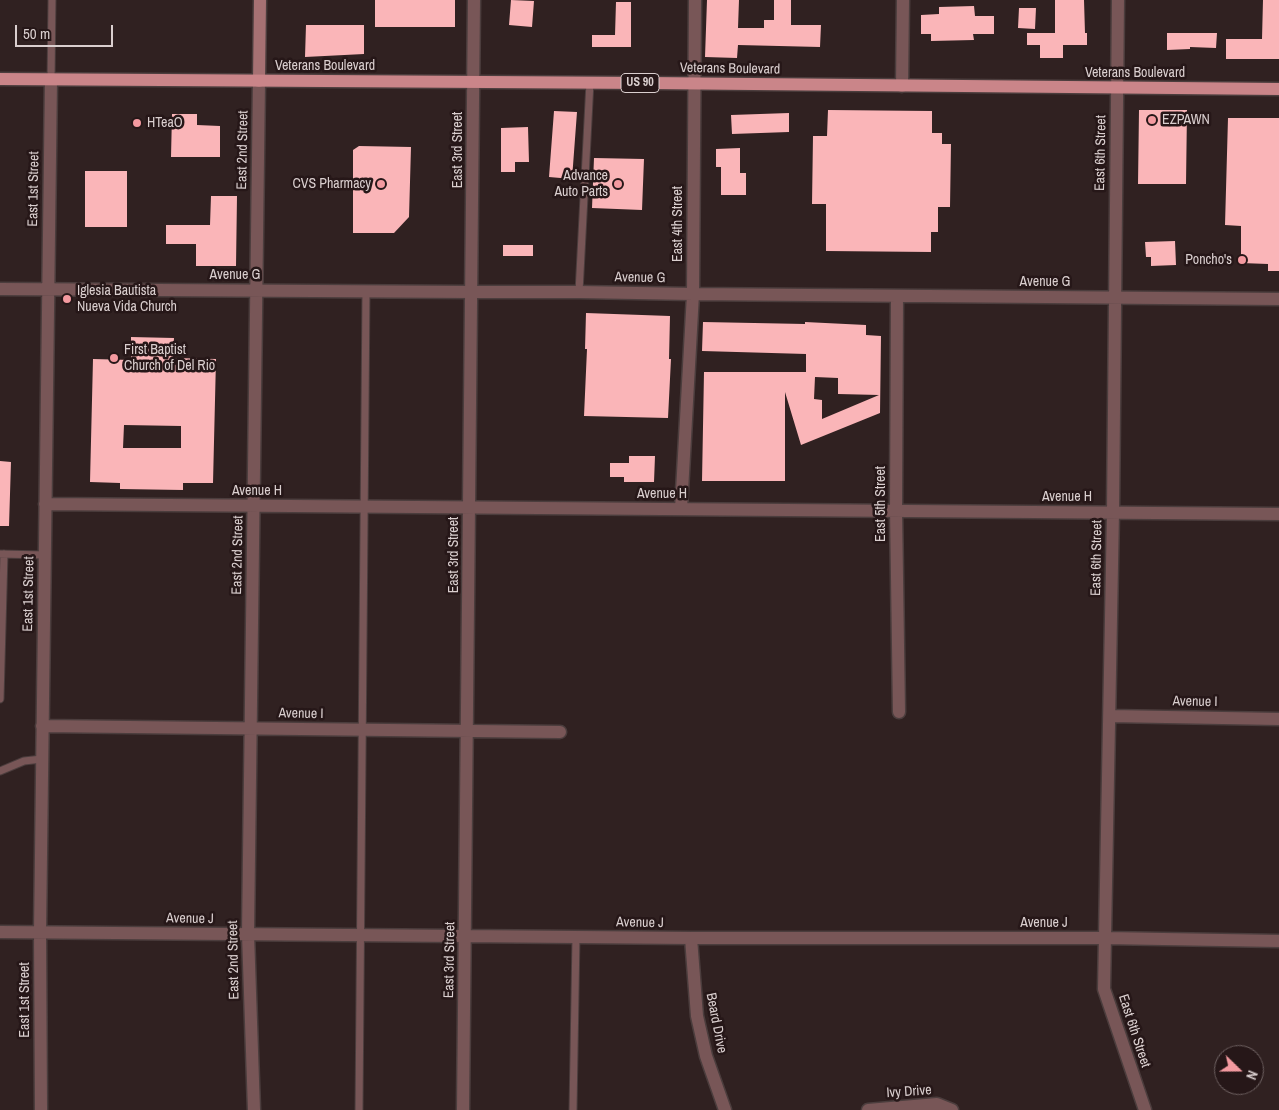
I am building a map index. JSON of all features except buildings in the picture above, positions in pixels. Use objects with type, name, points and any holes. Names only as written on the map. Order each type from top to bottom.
[{"type":"main road","name":"Veterans Boulevard","points":[[0,79],[473,83],[590,82],[1279,89]]},
{"type":"street","name":"East 2nd Street","points":[[254,1110],[248,934],[260,0]]},
{"type":"street","name":"East 3rd Street","points":[[463,1110],[474,0]]},
{"type":"street","name":"East 4th Street","points":[[681,509],[693,294],[695,0]]},
{"type":"street","points":[[902,86],[903,0]]},
{"type":"street","name":"East 6th Street","points":[[1118,0],[1113,512],[1104,989],[1145,1110]]},
{"type":"street","name":"East 1st Street","points":[[41,1110],[40,932],[51,79]]},
{"type":"street","name":"Avenue G","points":[[0,288],[1279,299]]},
{"type":"street","name":"East 5th Street","points":[[897,296],[896,510],[899,712]]},
{"type":"street","name":"Avenue H","points":[[46,504],[1279,514]]},
{"type":"street","name":"Avenue I","points":[[1110,716],[1279,719]]},
{"type":"street","name":"Avenue I","points":[[42,726],[560,732]]},
{"type":"street","name":"Avenue J","points":[[0,932],[691,938],[1105,938],[1279,941]]},
{"type":"street","name":"Beard Drive","points":[[691,938],[697,1016],[706,1056],[725,1110]]},
{"type":"street","name":"Ivy Drive","points":[[868,1110],[937,1104],[952,1110]]},
{"type":"lane","points":[[51,79],[52,0]]},
{"type":"lane","points":[[579,292],[590,82]]},
{"type":"lane","points":[[359,1110],[366,292]]},
{"type":"lane","points":[[0,700],[2,554],[45,555]]},
{"type":"lane","points":[[0,771],[24,761],[42,759]]},
{"type":"lane","points":[[573,1110],[576,937]]},
{"type":"place","name":"EZPAWN","points":[[1152,120]]},
{"type":"place","name":"HTeaO","points":[[137,123]]},
{"type":"place","name":"CVS Pharmacy","points":[[381,184]]},
{"type":"place","name":"Advance Auto Parts","points":[[618,184]]},
{"type":"place","name":"Poncho's","points":[[1242,260]]},
{"type":"place","name":"Iglesia Bautista Nueva Vida Church","points":[[67,299]]},
{"type":"place","name":"First Baptist Church of Del Rio","points":[[114,358]]}]
